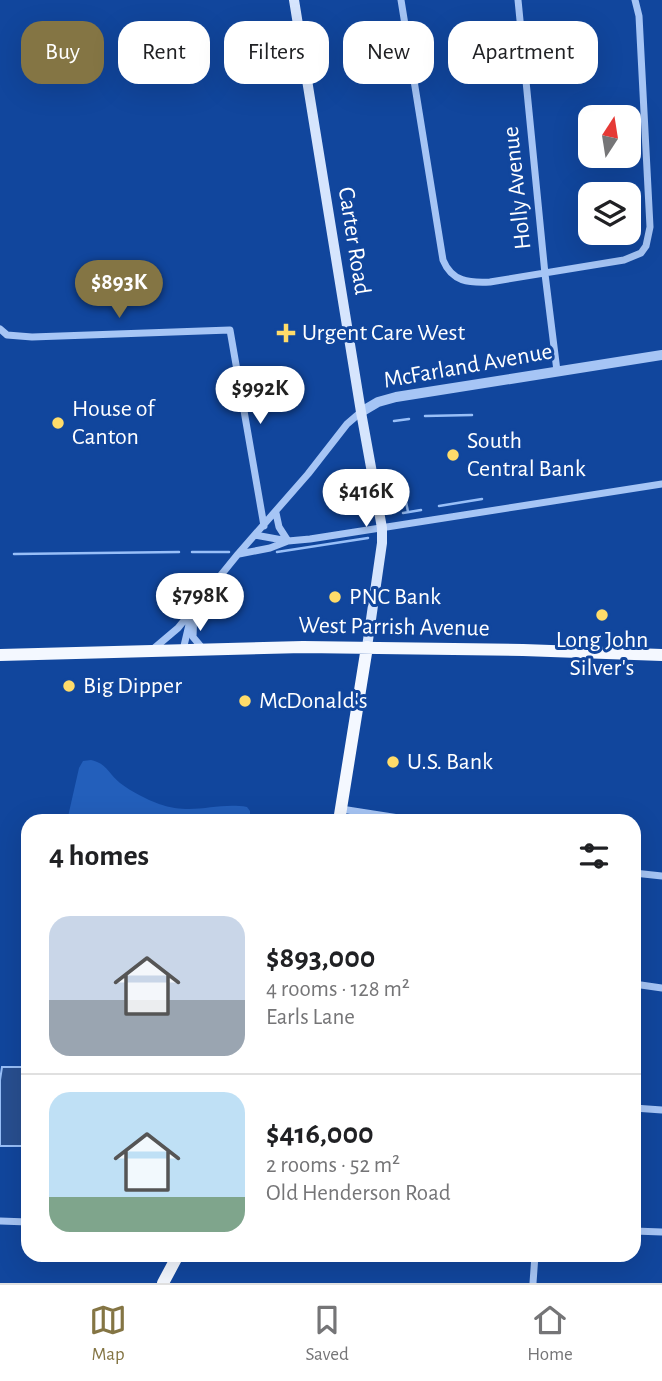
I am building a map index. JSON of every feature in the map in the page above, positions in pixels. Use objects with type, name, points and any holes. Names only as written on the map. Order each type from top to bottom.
[{"type":"main road","name":"Carter Road","points":[[294,0],[382,528],[367,647],[340,814]]},
{"type":"main road","name":"West Parrish Avenue","points":[[0,655],[367,647],[662,655]]},
{"type":"main road","points":[[163,1283],[174,1262]]},
{"type":"street","points":[[401,0],[442,251],[447,268],[460,280],[469,283],[545,274],[633,257],[646,246],[649,237],[648,163],[639,16],[635,0]]},
{"type":"street","name":"Holly Avenue","points":[[517,0],[557,371]]},
{"type":"street","points":[[0,329],[7,335],[32,337],[230,330],[264,526]]},
{"type":"street","name":"McFarland Avenue","points":[[151,650],[168,638],[194,609],[347,424],[378,402],[662,355]]},
{"type":"street","points":[[238,554],[288,541],[662,484]]},
{"type":"street","points":[[276,513],[279,527],[288,541]]},
{"type":"street","points":[[255,535],[288,541]]},
{"type":"street","points":[[194,609],[194,637],[203,649]]},
{"type":"street","points":[[183,650],[188,621],[194,609]]},
{"type":"street","points":[[641,874],[662,876]]},
{"type":"street","points":[[641,985],[662,988]]},
{"type":"street","points":[[641,1108],[662,1110]]},
{"type":"street","points":[[0,1221],[21,1222]]},
{"type":"street","points":[[641,1231],[662,1232]]},
{"type":"street","points":[[533,1283],[534,1262]]},
{"type":"shaded area","points":[[83,761],[96,761],[120,783],[159,804],[183,809],[247,807],[250,814],[69,814]]},
{"type":"shaded area","points":[[2,1067],[21,1067],[21,1146],[0,1146]]},
{"type":"waterway","points":[[425,416],[472,415]]},
{"type":"waterway","points":[[394,421],[409,419]]},
{"type":"waterway","points":[[403,486],[408,512]]},
{"type":"waterway","points":[[439,506],[482,499]]},
{"type":"waterway","points":[[403,513],[421,510]]},
{"type":"waterway","points":[[277,552],[368,538]]},
{"type":"waterway","points":[[14,554],[179,552]]},
{"type":"waterway","points":[[192,552],[229,552]]},
{"type":"place","name":"Urgent Care West","points":[[286,333]]},
{"type":"place","name":"House of Canton","points":[[58,423]]},
{"type":"place","name":"South Central Bank","points":[[453,455]]},
{"type":"place","name":"PNC Bank","points":[[335,597]]},
{"type":"place","name":"Long John Silver's","points":[[602,615]]},
{"type":"place","name":"Big Dipper","points":[[69,686]]},
{"type":"place","name":"McDonald's","points":[[245,701]]},
{"type":"place","name":"U.S. Bank","points":[[393,762]]}]
